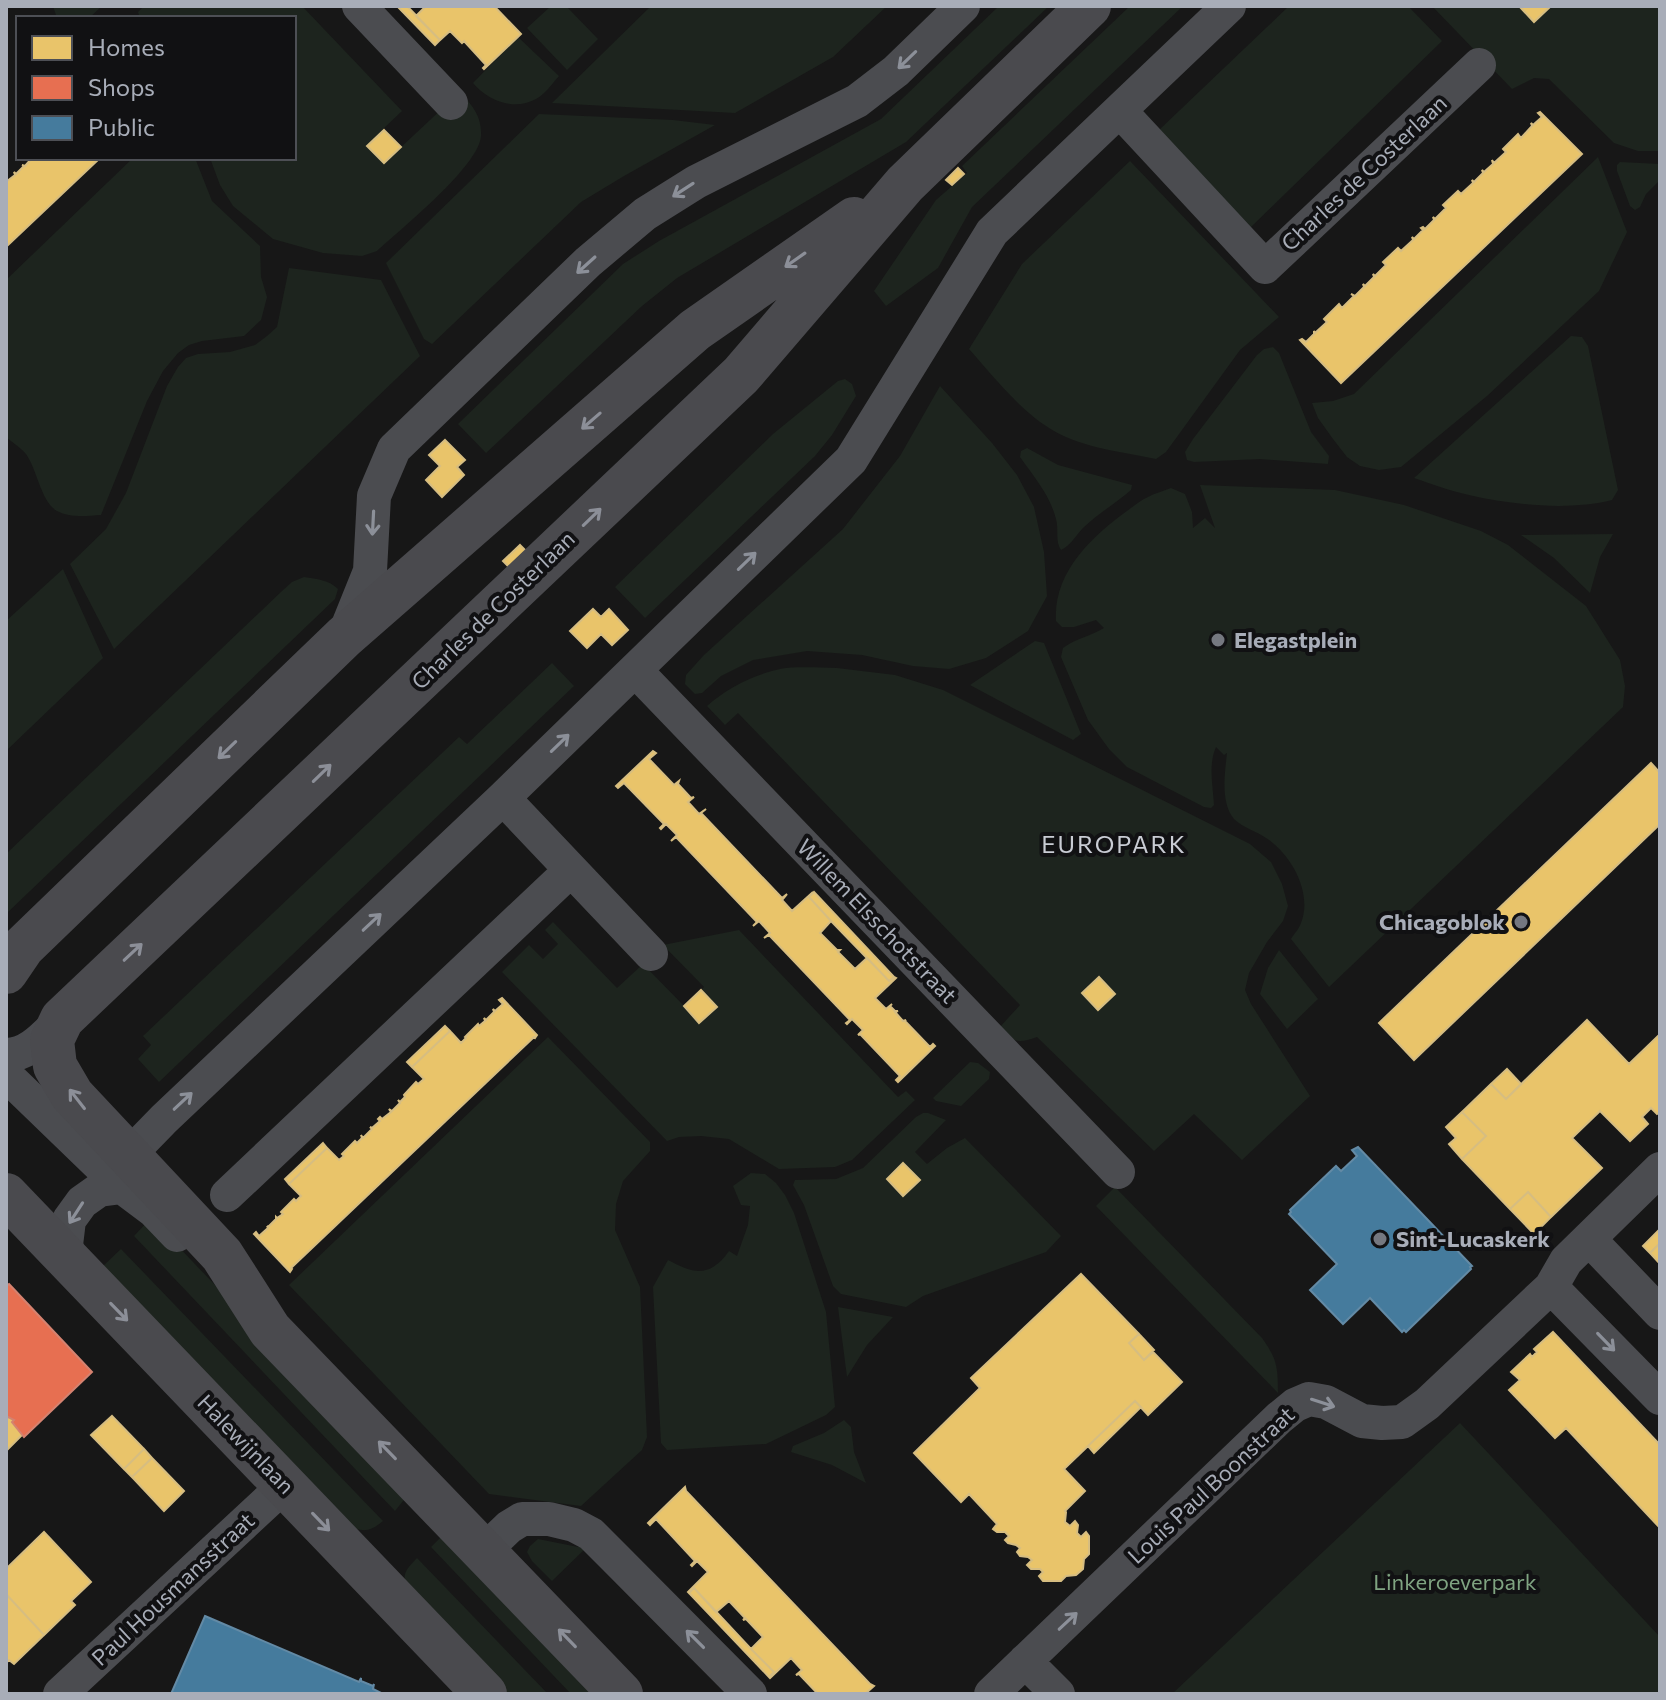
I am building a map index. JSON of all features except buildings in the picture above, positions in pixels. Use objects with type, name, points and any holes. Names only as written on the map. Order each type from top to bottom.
[{"type":"main road","name":"Charles de Costerlaan","points":[[62,1019],[741,375],[905,184],[1089,6]]},
{"type":"main road","name":"Charles de Costerlaan","points":[[6,972],[23,947],[344,637],[695,330],[905,184]]},
{"type":"main road","points":[[62,1019],[52,1040],[55,1066],[125,1171],[222,1255],[270,1330],[621,1694]]},
{"type":"main road","name":"Halewijnlaan","points":[[6,1195],[485,1694]]},
{"type":"street","points":[[359,6],[451,103]]},
{"type":"street","name":"Charles de Costerlaan","points":[[344,637],[370,571],[374,496],[394,449],[588,262],[645,214],[696,182],[857,101],[896,71],[963,6]]},
{"type":"street","points":[[73,1265],[66,1245],[69,1220],[82,1202],[125,1171],[164,1119],[503,798],[851,460],[992,232],[1229,6]]},
{"type":"street","name":"Charles de Costerlaan","points":[[1120,111],[1265,267],[1479,65]]},
{"type":"street","name":"Willem Elsschotstraat","points":[[635,670],[1118,1172]]},
{"type":"street","points":[[503,798],[651,954]]},
{"type":"street","points":[[227,1195],[571,870]]},
{"type":"street","name":"Charles de Costerlaan","points":[[6,1055],[31,1048],[62,1019]]},
{"type":"street","points":[[6,1075],[125,1171]]},
{"type":"street","name":"Louis Paul Boonstraat","points":[[991,1694],[1295,1405],[1309,1399],[1326,1402],[1362,1421],[1382,1423],[1402,1422],[1427,1404],[1551,1287],[1566,1261],[1660,1169]]},
{"type":"street","points":[[1589,1239],[1660,1313]]},
{"type":"street","points":[[1551,1287],[1660,1398]]},
{"type":"street","name":"Paul Housmansstraat","points":[[60,1694],[285,1485]]},
{"type":"street","points":[[484,1551],[522,1519],[549,1519],[574,1525],[591,1534],[750,1694]]},
{"type":"street","points":[[1025,1661],[1058,1694]]},
{"type":"green space","points":[[53,6],[102,6],[91,16],[56,16]]},
{"type":"green space","points":[[144,6],[302,6],[402,111],[382,130],[399,149],[460,92],[472,106],[480,123],[481,136],[477,149],[454,180],[377,251],[362,256],[323,253],[273,239],[233,206],[220,185],[211,160],[296,160],[296,16],[139,16],[138,12]]},
{"type":"green space","points":[[551,6],[566,6],[598,39],[567,70],[527,28]]},
{"type":"green space","points":[[651,6],[887,6],[833,57],[735,113],[552,103]]},
{"type":"green space","points":[[999,6],[1049,6],[906,142],[677,278],[642,306],[486,453],[458,424],[623,264],[659,241],[881,119]]},
{"type":"green space","points":[[1130,6],[1183,6],[972,207],[938,268],[886,306],[874,291],[936,200],[967,173],[962,166]]},
{"type":"green space","points":[[1289,6],[1408,6],[1442,41],[1251,227],[1158,131]]},
{"type":"green space","points":[[1432,6],[1660,6],[1660,151],[1638,151],[1614,143],[1549,79],[1534,78],[1512,89]]},
{"type":"green space","points":[[518,37],[559,76],[536,99],[510,104],[486,95],[473,83]]},
{"type":"green space","points":[[539,114],[715,125],[581,202],[432,344],[424,339],[386,263]]},
{"type":"green space","points":[[1598,157],[1627,232],[1599,291],[1487,396],[1401,467],[1379,470],[1360,466],[1347,457],[1318,418],[1312,403],[1333,401],[1354,394]]},
{"type":"green space","points":[[131,160],[196,160],[212,201],[260,246],[261,277],[267,297],[261,320],[244,336],[202,341],[178,353],[163,371],[147,401],[101,515],[78,516],[67,515],[52,507],[26,454],[6,437],[6,280]]},
{"type":"green space","points":[[1130,161],[1279,317],[1240,350],[1166,452],[1156,459],[1090,445],[1054,431],[1019,404],[969,349],[1022,264]]},
{"type":"green space","points":[[1620,162],[1660,164],[1660,180],[1635,210],[1630,206],[1617,171]]},
{"type":"green space","points":[[289,268],[381,280],[420,356],[114,649],[70,564],[106,529],[126,493],[167,386],[178,367],[186,358],[230,352],[255,345],[267,336],[277,327]]},
{"type":"green space","points":[[1571,336],[1582,337],[1588,346],[1618,490],[1612,500],[1559,506],[1522,504],[1486,499],[1414,478]]},
{"type":"green space","points":[[1273,347],[1279,353],[1311,432],[1329,456],[1328,464],[1260,459],[1187,460],[1185,452],[1193,439],[1257,355]]},
{"type":"green space","points":[[845,379],[852,384],[856,396],[815,456],[645,618],[615,587],[773,434],[838,381]]},
{"type":"green space","points":[[940,386],[1017,475],[1034,507],[1044,552],[1047,596],[1028,631],[986,658],[949,669],[913,666],[862,655],[807,651],[753,660],[721,676],[702,693],[695,694],[685,684],[686,675],[843,529],[900,456]]},
{"type":"green space","points":[[1027,448],[1058,465],[1132,485],[1131,490],[1061,550],[1050,502],[1020,457],[1021,451]]},
{"type":"green space","points":[[1200,485],[1335,490],[1404,505],[1481,531],[1508,545],[1586,606],[1620,660],[1625,686],[1623,707],[1329,987],[1291,939],[1301,923],[1304,899],[1291,864],[1275,845],[1238,822],[1230,812],[1224,787],[1227,753],[1224,755],[1216,747],[1212,761],[1214,805],[1211,808],[1127,767],[1088,720],[1061,657],[1063,648],[1104,628],[1096,620],[1074,627],[1062,627],[1056,621],[1061,587],[1077,558],[1113,521],[1135,505],[1171,488],[1185,494],[1192,512],[1193,528],[1205,518],[1215,528]]},
{"type":"green space","points":[[1613,534],[1600,557],[1590,593],[1554,558],[1521,535]]},
{"type":"green space","points":[[63,569],[103,658],[6,751],[6,621]]},
{"type":"green space","points":[[304,577],[334,586],[338,589],[335,599],[6,914],[6,854],[282,591]]},
{"type":"green space","points":[[1035,641],[1044,643],[1081,734],[1073,740],[970,685]]},
{"type":"green space","points":[[552,663],[574,686],[159,1082],[138,1059],[151,1045],[143,1036],[459,737],[467,744]]},
{"type":"green space","points":[[837,668],[895,675],[943,690],[1250,844],[1271,862],[1288,906],[1283,921],[1249,973],[1245,990],[1310,1096],[1242,1160],[1194,1114],[1154,1151],[1037,1037],[1020,1041],[1004,1033],[999,1028],[1020,1005],[738,713],[725,725],[707,706],[732,688],[780,669]]},
{"type":"green space","points":[[553,922],[617,988],[643,964],[685,1007],[704,987],[663,945],[739,930],[898,1097],[906,1091],[915,1100],[852,1160],[835,1167],[779,1169],[729,1139],[701,1136],[667,1141],[502,972],[529,945],[543,959],[558,944],[545,930]]},
{"type":"green space","points":[[1279,950],[1318,999],[1287,1029],[1260,994],[1268,968]]},
{"type":"green space","points":[[548,1037],[650,1142],[650,1151],[623,1181],[616,1204],[615,1230],[640,1287],[647,1437],[642,1450],[581,1506],[489,1494],[289,1285]]},
{"type":"green space","points":[[970,1062],[978,1063],[990,1072],[989,1079],[961,1106],[936,1101],[933,1098]]},
{"type":"green space","points":[[923,1113],[946,1120],[915,1152],[927,1164],[965,1138],[1061,1236],[1046,1252],[923,1296],[906,1307],[841,1294],[833,1286],[804,1205],[793,1185],[795,1180],[836,1179],[863,1168]]},
{"type":"green space","points":[[751,1173],[765,1174],[776,1183],[794,1213],[826,1312],[835,1407],[826,1415],[766,1444],[667,1450],[661,1443],[653,1287],[668,1260],[701,1271],[715,1266],[729,1251],[737,1256],[748,1225],[750,1206],[741,1205],[733,1186]]},
{"type":"green space","points":[[1115,1187],[1262,1338],[1276,1364],[1278,1393],[1096,1206]]},
{"type":"green space","points":[[151,1218],[401,1480],[407,1496],[395,1511],[134,1236]]},
{"type":"green space","points":[[121,1249],[383,1521],[370,1529],[356,1529],[103,1266]]},
{"type":"green space","points":[[838,1307],[893,1317],[867,1345],[847,1377]]},
{"type":"green space","points":[[844,1420],[851,1427],[854,1452],[866,1483],[832,1465],[791,1452],[793,1446],[824,1433]]},
{"type":"green space","name":"Linkeroeverpark","points":[[1460,1423],[1660,1637],[1660,1694],[1172,1694]]},
{"type":"green space","points":[[442,1536],[603,1694],[571,1694],[431,1547]]},
{"type":"green space","points":[[538,1539],[588,1546],[552,1581],[527,1552]]},
{"type":"green space","points":[[417,1558],[548,1694],[507,1694],[409,1593],[405,1574]]},
{"type":"place","name":"Elegastplein","points":[[1218,640]]},
{"type":"place","name":"Chicagoblok","points":[[1521,922]]},
{"type":"place","name":"Sint-Lucaskerk","points":[[1380,1239]]},
{"type":"district","name":"EUROPARK","points":[[1114,845]]}]
